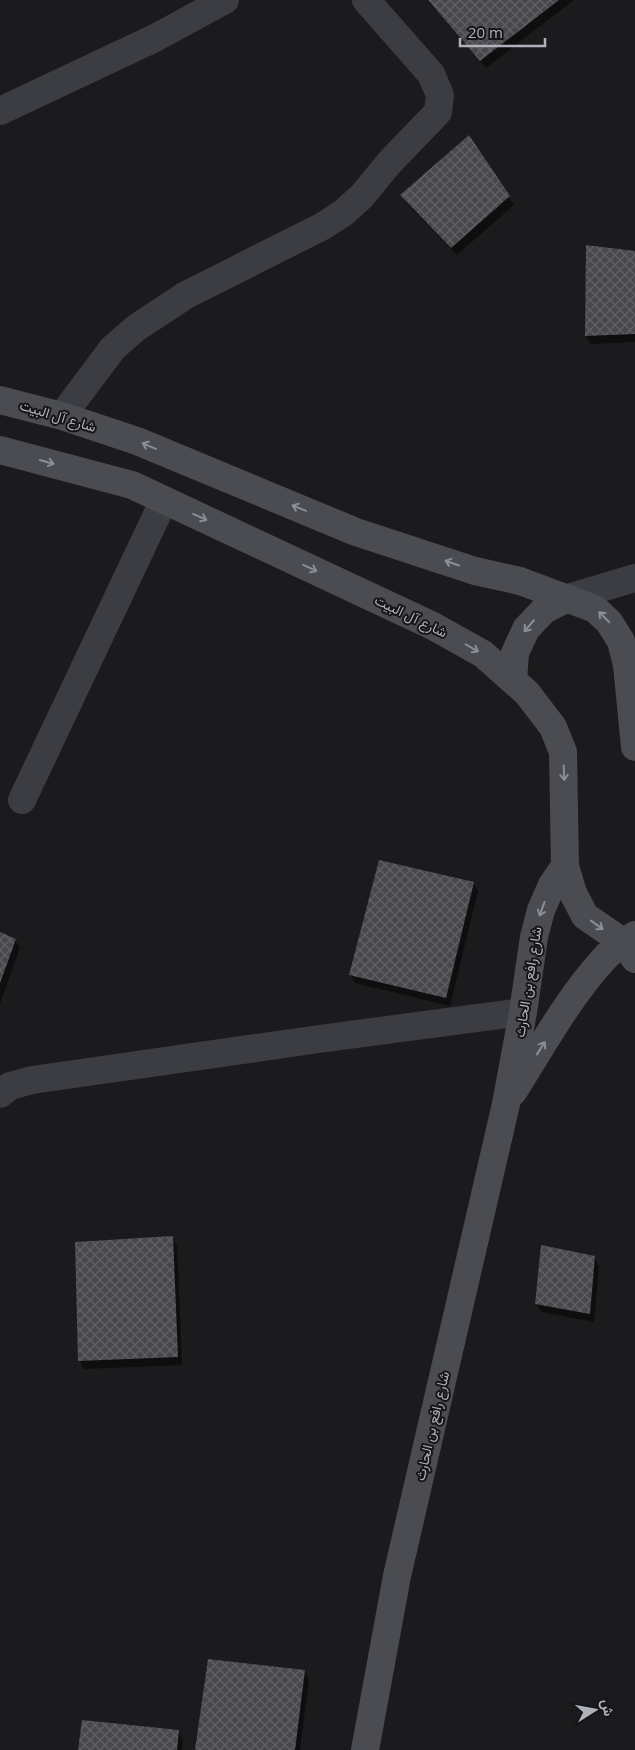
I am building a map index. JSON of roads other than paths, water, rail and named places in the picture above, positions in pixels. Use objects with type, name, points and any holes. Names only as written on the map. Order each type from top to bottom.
[{"type":"street","points":[[0,111],[155,38],[225,0]]},
{"type":"street","points":[[62,416],[113,348],[136,328],[186,296],[323,226],[343,213],[362,196],[388,163],[438,112],[440,95],[432,74],[366,0]]},
{"type":"street","name":"شارع آل البيت","points":[[0,400],[62,416],[137,441],[356,532],[475,571],[520,581],[595,609],[609,622],[621,641],[627,665],[635,747]]},
{"type":"street","name":"شارع آل البيت","points":[[0,450],[132,486],[433,626],[483,654],[527,693],[553,727],[563,752],[565,866],[573,893],[585,916],[631,945]]},
{"type":"street","points":[[22,800],[164,500]]},
{"type":"street","points":[[514,680],[515,653],[526,629],[544,610],[568,598],[635,578]]},
{"type":"street","points":[[627,665],[635,636]]},
{"type":"street","name":"شارع رافع بن الحارث","points":[[365,1750],[397,1576],[506,1104],[523,1012],[534,936],[541,910],[552,885],[565,866]]},
{"type":"street","name":"شارع رافع بن الحارث","points":[[506,1104],[570,1002],[603,959],[631,945]]},
{"type":"street","points":[[0,1094],[10,1086],[32,1080],[523,1012]]}]
